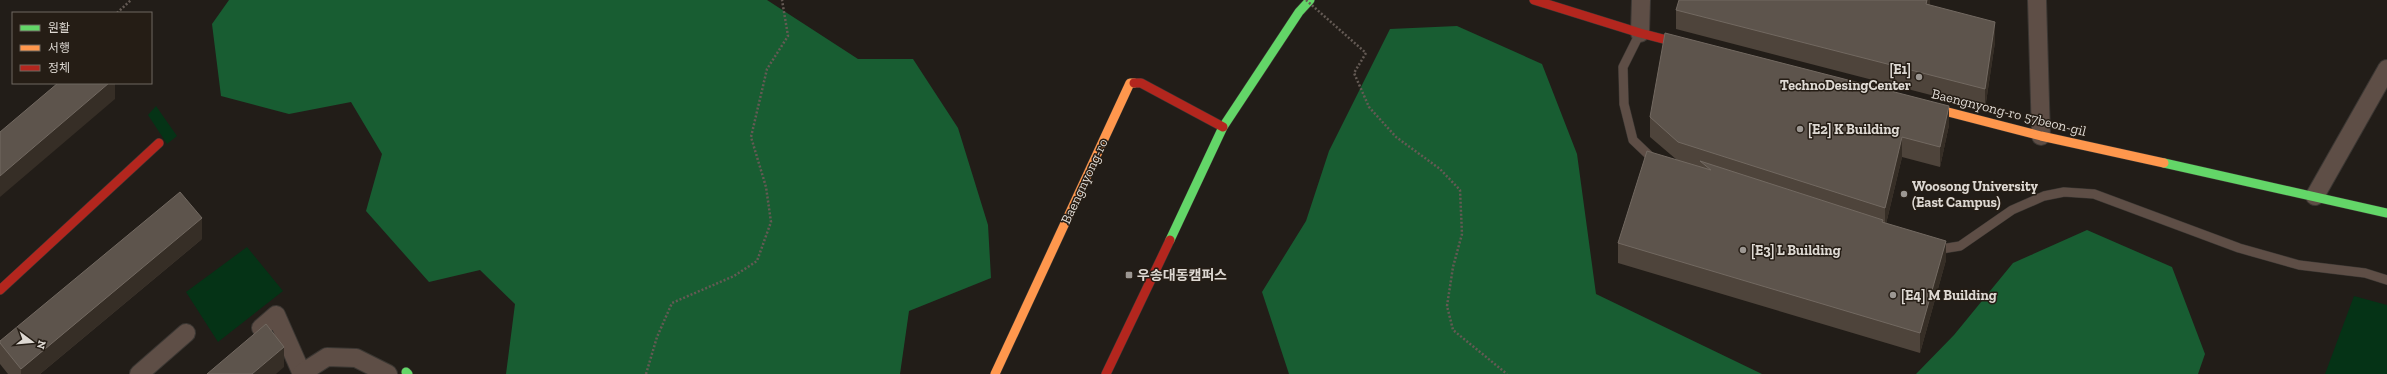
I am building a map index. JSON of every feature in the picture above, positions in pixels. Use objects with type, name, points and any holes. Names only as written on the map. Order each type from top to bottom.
[{"type":"street","points":[[1106,374],[1223,127],[1299,12],[1310,0]]},
{"type":"street","points":[[1534,0],[1640,33],[1702,49]]},
{"type":"street","points":[[1640,33],[1641,0]]},
{"type":"street","points":[[2037,0],[2041,136]]},
{"type":"street","points":[[2316,196],[2387,69]]},
{"type":"street","name":"Baengnyong-ro","points":[[995,374],[1130,83],[1141,83],[1223,127]]},
{"type":"street","name":"Baengnyong-ro 57beon-gil","points":[[1910,102],[2041,136],[2387,213]]},
{"type":"street","points":[[0,290],[160,143]]},
{"type":"street","points":[[261,328],[276,315],[302,374],[327,357],[356,358],[402,373]]},
{"type":"street","points":[[139,374],[186,333]]},
{"type":"lane","points":[[1640,33],[1623,67],[1624,104],[1633,140],[1655,160],[1662,162]]},
{"type":"lane","points":[[1927,248],[1934,250],[1960,246],[2012,210],[2044,196],[2064,192],[2094,194],[2126,204],[2239,248],[2299,265],[2365,273],[2387,280]]},
{"type":"path","points":[[118,12],[131,0]]},
{"type":"path","points":[[646,374],[657,337],[672,303],[734,276],[757,261],[771,222],[766,187],[751,137],[767,69],[788,36],[782,0]]},
{"type":"path","points":[[1306,0],[1366,53],[1354,73],[1369,107],[1396,137],[1440,169],[1460,190],[1462,234],[1453,266],[1447,306],[1453,330],[1507,374]]},
{"type":"green space","points":[[229,0],[767,0],[858,59],[913,59],[958,128],[988,225],[991,278],[909,311],[900,374],[506,374],[515,304],[480,270],[429,282],[366,211],[382,154],[351,102],[289,114],[221,96],[212,24]]},
{"type":"green space","points":[[1457,26],[1542,64],[1577,154],[1596,294],[1762,374],[1289,374],[1262,292],[1306,221],[1329,151],[1390,29]]},
{"type":"green space","points":[[156,106],[177,136],[167,144],[148,115]]},
{"type":"green space","points":[[2087,230],[2172,267],[2205,354],[2198,374],[1916,374],[1954,335],[2013,263]]},
{"type":"green space","points":[[247,247],[283,291],[218,342],[186,292]]},
{"type":"green space","points":[[2354,296],[2387,305],[2387,374],[2325,374]]},
{"type":"building","name":"[E1] TechnoDesingCenter","points":[[1679,0],[1927,0],[1926,4],[1995,22],[1985,89],[1676,10]]},
{"type":"building","name":"[E2] K Building","points":[[1665,33],[1949,106],[1940,147],[1902,137],[1885,208],[1678,142],[1650,117]]},
{"type":"building","points":[[57,84],[108,84],[0,176],[0,132]]},
{"type":"building","points":[[1647,151],[1711,170],[1700,161],[1883,220],[1882,222],[1946,241],[1920,333],[1618,243]]},
{"type":"building","points":[[180,192],[202,218],[21,369],[0,341]]},
{"type":"building","points":[[266,324],[284,347],[252,374],[207,374]]},
{"type":"traffic: fast","points":[[1170,240],[1223,127],[1299,12],[1310,0]]},
{"type":"traffic: fast","points":[[2164,163],[2387,213]]},
{"type":"traffic: slow","points":[[995,374],[1130,83],[1134,83]]},
{"type":"traffic: slow","points":[[1921,105],[2041,136],[2164,163]]},
{"type":"traffic: jam","points":[[1534,0],[1640,33],[1694,47]]},
{"type":"traffic: jam","points":[[1134,83],[1141,83],[1223,127]]},
{"type":"traffic: jam","points":[[0,290],[159,143]]},
{"type":"traffic: jam","points":[[1106,374],[1170,240]]},
{"type":"place","name":"[E1] TechnoDesingCenter","points":[[1919,77]]},
{"type":"place","name":"[E2] K Building","points":[[1800,129]]},
{"type":"place","name":"Woosong University (East Campus)","points":[[1904,194]]},
{"type":"place","name":"[E3] L Building","points":[[1743,250]]},
{"type":"place","name":"우송대동캠퍼스","points":[[1129,275]]},
{"type":"place","name":"[E4] M Building","points":[[1893,295]]}]
